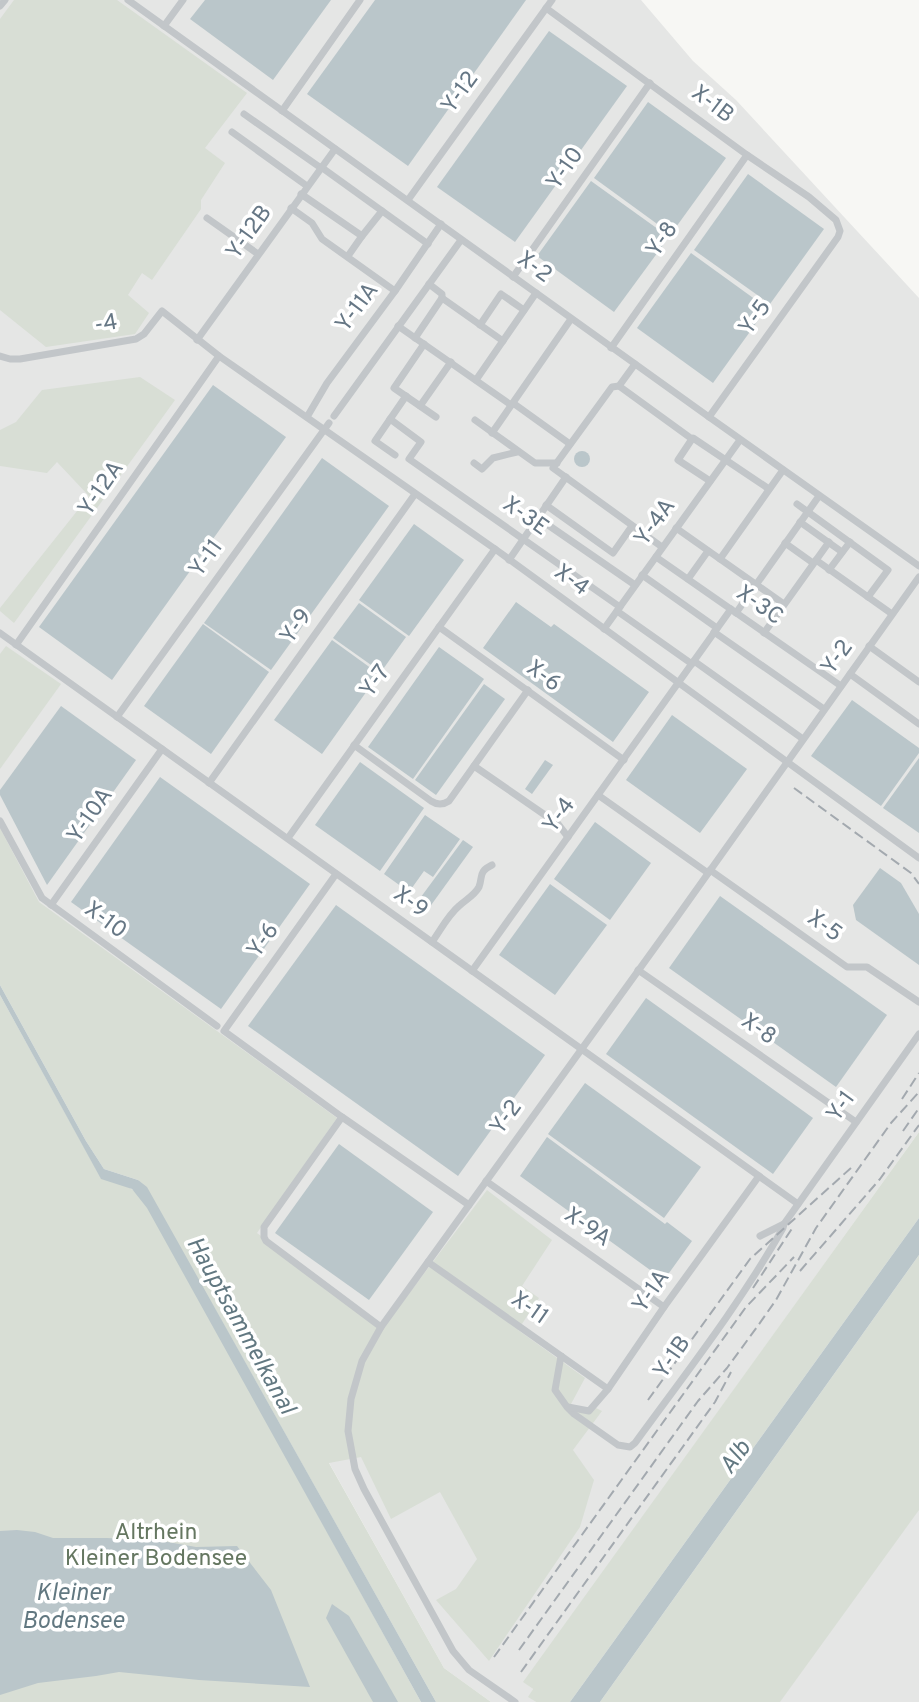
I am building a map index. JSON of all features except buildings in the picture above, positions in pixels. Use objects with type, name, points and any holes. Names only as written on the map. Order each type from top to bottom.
[{"type":"street","points":[[0,6],[5,0]]},
{"type":"street","name":"X-2","points":[[128,0],[919,566]]},
{"type":"street","points":[[164,26],[183,0]]},
{"type":"street","points":[[282,111],[360,0]]},
{"type":"street","name":"Y-12","points":[[408,200],[552,0]]},
{"type":"street","name":"X-1B","points":[[546,8],[809,197],[836,220],[839,231],[835,241]]},
{"type":"street","name":"Y-10","points":[[513,277],[650,83]]},
{"type":"street","points":[[244,114],[428,244]]},
{"type":"street","points":[[232,132],[307,186]]},
{"type":"street","name":"Y-12B","points":[[197,340],[335,149]]},
{"type":"street","name":"Y-8","points":[[611,348],[747,155]]},
{"type":"street","points":[[301,194],[362,236]]},
{"type":"street","points":[[291,208],[312,223],[321,239],[395,291]]},
{"type":"street","points":[[348,256],[382,211]]},
{"type":"street","points":[[207,218],[258,254]]},
{"type":"street","name":"Y-11A","points":[[307,416],[327,383],[442,224]]},
{"type":"street","name":"Y-11","points":[[117,717],[461,240]]},
{"type":"street","name":"Y-5","points":[[709,418],[835,241]]},
{"type":"street","points":[[429,284],[442,294],[442,298],[503,341]]},
{"type":"street","points":[[476,380],[536,293]]},
{"type":"street","points":[[480,325],[501,294],[524,310]]},
{"type":"street","points":[[415,338],[442,298]]},
{"type":"street","name":"-4","points":[[0,356],[20,359],[136,339],[144,334],[162,311],[197,340]]},
{"type":"street","points":[[492,433],[571,319]]},
{"type":"street","points":[[398,326],[570,444]]},
{"type":"street","name":"X-4","points":[[197,340],[307,416],[329,422],[415,494],[495,549],[919,858]]},
{"type":"street","points":[[424,344],[394,388],[436,417]]},
{"type":"street","name":"Y-12A","points":[[16,645],[219,356]]},
{"type":"street","points":[[420,406],[451,362]]},
{"type":"street","points":[[619,386],[635,364]]},
{"type":"street","points":[[555,465],[612,387],[619,386],[692,439],[769,489]]},
{"type":"street","points":[[395,455],[375,441],[406,397]]},
{"type":"street","name":"X-3E","points":[[390,419],[421,442],[408,459],[803,739]]},
{"type":"street","points":[[475,420],[535,463],[555,465],[566,477],[662,547]]},
{"type":"street","points":[[692,439],[678,460],[710,481]]},
{"type":"street","name":"Y-4A","points":[[604,629],[740,440]]},
{"type":"street","points":[[474,463],[482,469],[493,458],[517,452]]},
{"type":"street","points":[[720,559],[783,470]]},
{"type":"street","points":[[509,560],[566,477]]},
{"type":"street","name":"Y-9","points":[[209,783],[415,494]]},
{"type":"street","points":[[678,683],[716,630],[756,584],[819,496]]},
{"type":"street","points":[[797,504],[888,569],[869,597]]},
{"type":"street","points":[[546,505],[613,553],[632,526]]},
{"type":"street","points":[[538,518],[635,585]]},
{"type":"street","points":[[800,522],[842,552]]},
{"type":"street","points":[[676,528],[785,604]]},
{"type":"street","points":[[764,633],[829,542]]},
{"type":"street","points":[[829,570],[850,542]]},
{"type":"street","points":[[785,543],[892,614]]},
{"type":"street","name":"Y-7","points":[[288,838],[495,549]]},
{"type":"street","points":[[688,579],[708,551]]},
{"type":"street","name":"X-3C","points":[[656,556],[841,686]]},
{"type":"street","points":[[642,575],[824,709]]},
{"type":"street","name":"Y-2","points":[[515,1702],[469,1670],[453,1651],[355,1469],[348,1432],[351,1399],[362,1361],[381,1327],[919,577]]},
{"type":"street","name":"X-6","points":[[439,627],[624,760]]},
{"type":"street","name":"X-9","points":[[0,633],[798,1203]]},
{"type":"street","points":[[869,646],[919,682]]},
{"type":"street","points":[[850,674],[916,723],[919,713]]},
{"type":"street","name":"Y-4","points":[[472,971],[678,683]]},
{"type":"street","points":[[354,746],[431,801],[439,804],[449,801],[528,690]]},
{"type":"street","name":"Y-10A","points":[[51,905],[162,749]]},
{"type":"street","points":[[474,766],[558,824],[568,837]]},
{"type":"street","name":"X-5","points":[[598,795],[847,967],[867,967],[919,1002]]},
{"type":"street","name":"X-10","points":[[0,821],[42,898],[342,1117],[469,1205]]},
{"type":"street","points":[[432,942],[457,907],[469,900],[479,887],[486,868],[492,864]]},
{"type":"street","name":"Y-6","points":[[221,1028],[336,874]]},
{"type":"street","name":"X-8","points":[[638,970],[856,1122]]},
{"type":"street","name":"Y-1","points":[[798,1203],[919,1034]]},
{"type":"street","points":[[342,1117],[264,1227],[264,1237],[381,1327]]},
{"type":"street","name":"Y-1A","points":[[567,1407],[589,1411],[608,1389],[759,1176]]},
{"type":"street","name":"X-9A","points":[[486,1181],[664,1307]]},
{"type":"street","name":"Y-1B","points":[[567,1407],[618,1446],[630,1447],[635,1443],[749,1283],[798,1203]]},
{"type":"street","name":"Y-1B","points":[[760,1236],[784,1224]]},
{"type":"street","name":"X-11","points":[[428,1262],[608,1389]]},
{"type":"street","points":[[561,1356],[555,1390],[567,1407]]},
{"type":"shaded area","points":[[0,0],[641,0],[693,61],[736,100],[919,298],[919,1132],[524,1682],[533,1689],[529,1697],[536,1702],[491,1702],[444,1668],[0,875]]},
{"type":"shaded area","points":[[919,1308],[919,1702],[636,1702]]},
{"type":"green space","points":[[14,0],[117,0],[247,93],[205,148],[225,163],[201,200],[201,209],[152,280],[142,273],[128,295],[149,313],[135,334],[46,347],[0,310],[0,19]]},
{"type":"green space","points":[[140,377],[175,400],[14,623],[0,608],[89,496],[57,462],[47,473],[0,466],[0,430],[16,422],[42,390]]},
{"type":"green space","points":[[6,646],[61,684],[0,769],[0,654]]},
{"type":"green space","points":[[0,828],[39,902],[337,1118],[257,1233],[383,1328],[487,1190],[552,1240],[522,1286],[539,1298],[518,1330],[585,1378],[571,1404],[587,1414],[596,1408],[602,1411],[573,1450],[594,1480],[580,1527],[489,1661],[436,1600],[456,1589],[477,1559],[440,1492],[391,1519],[361,1457],[329,1463],[444,1668],[491,1702],[436,1702],[215,1309],[138,1180],[104,1169],[86,1141],[0,985]]},
{"type":"green space","name":"Altrhein Kleiner Bodensee","points":[[0,995],[101,1178],[127,1186],[142,1196],[421,1702],[0,1702]]},
{"type":"green space","points":[[919,1132],[919,1218],[570,1702],[536,1702],[528,1697],[533,1689],[523,1682]]},
{"type":"green space","points":[[919,1255],[919,1510],[780,1702],[600,1702]]},
{"type":"water","points":[[205,0],[331,0],[273,80],[190,19]]},
{"type":"water","points":[[375,0],[526,0],[408,166],[307,94]]},
{"type":"water","points":[[549,31],[627,86],[515,242],[437,187]]},
{"type":"water","points":[[648,102],[726,158],[671,234],[594,178]]},
{"type":"water","points":[[748,174],[824,229],[770,304],[694,250]]},
{"type":"water","points":[[591,181],[669,237],[614,312],[537,256]]},
{"type":"water","points":[[691,253],[767,308],[713,383],[637,328]]},
{"type":"water","points":[[213,385],[286,437],[112,680],[39,627]]},
{"type":"water","points":[[582,451],[590,459],[582,467],[574,459]]},
{"type":"water","points":[[322,458],[389,506],[271,670],[204,623]]},
{"type":"water","points":[[414,524],[464,560],[409,636],[359,600]]},
{"type":"water","points":[[516,602],[551,627],[554,624],[649,692],[613,742],[483,648]]},
{"type":"water","points":[[359,603],[406,637],[381,672],[333,638]]},
{"type":"water","points":[[203,624],[269,672],[211,754],[144,706]]},
{"type":"water","points":[[332,640],[379,674],[322,754],[274,720]]},
{"type":"water","points":[[439,647],[484,679],[413,779],[368,747]]},
{"type":"water","points":[[484,684],[505,699],[436,795],[415,780]]},
{"type":"water","points":[[852,700],[919,748],[919,753],[881,806],[811,756]]},
{"type":"water","points":[[61,706],[136,760],[47,885],[0,795],[0,790]]},
{"type":"water","points":[[672,715],[747,769],[700,833],[626,780]]},
{"type":"water","points":[[919,758],[919,833],[883,808]]},
{"type":"water","points":[[545,760],[553,765],[532,794],[525,789]]},
{"type":"water","points":[[360,762],[424,808],[380,871],[315,825]]},
{"type":"water","points":[[160,777],[310,884],[221,1009],[71,902]]},
{"type":"water","points":[[425,815],[460,839],[433,877],[424,871],[409,892],[384,874]]},
{"type":"water","points":[[595,822],[651,863],[610,920],[554,879]]},
{"type":"water","points":[[463,840],[473,847],[429,908],[418,901]]},
{"type":"water","points":[[880,868],[901,883],[919,914],[919,965],[856,920],[853,905]]},
{"type":"water","points":[[550,884],[607,925],[555,995],[499,955]]},
{"type":"water","points":[[720,896],[887,1015],[836,1087],[669,968]]},
{"type":"water","points":[[336,905],[545,1055],[458,1176],[248,1026]]},
{"type":"water","points":[[0,985],[104,1169],[138,1180],[147,1187],[436,1702],[421,1702],[147,1208],[132,1189],[101,1179],[0,995]]},
{"type":"water","points":[[646,998],[813,1118],[773,1174],[606,1054]]},
{"type":"water","points":[[585,1083],[701,1167],[664,1218],[548,1134]]},
{"type":"water","points":[[547,1137],[692,1241],[664,1280],[520,1176]]},
{"type":"water","points":[[339,1144],[433,1212],[369,1300],[275,1233]]},
{"type":"water","points":[[919,1218],[919,1255],[600,1702],[570,1702]]},
{"type":"water","name":"Kleiner Bodensee","points":[[17,1530],[53,1538],[162,1541],[196,1547],[237,1546],[271,1590],[310,1687],[119,1672],[38,1683],[0,1695],[0,1531]]},
{"type":"water","points":[[332,1604],[349,1616],[398,1702],[373,1702],[326,1618]]},
{"type":"railway","points":[[794,788],[911,873],[919,884]]},
{"type":"railway","points":[[902,1099],[919,1073]]},
{"type":"railway","points":[[519,1650],[698,1401],[727,1368],[757,1327],[776,1300],[816,1228],[891,1123],[919,1092]]},
{"type":"railway","points":[[903,1131],[919,1108]]},
{"type":"railway","points":[[800,1271],[880,1179],[919,1125]]},
{"type":"railway","points":[[648,1400],[750,1259],[852,1167]]},
{"type":"railway","points":[[753,1288],[793,1227]]},
{"type":"railway","points":[[494,1657],[746,1307],[794,1257]]},
{"type":"railway","points":[[521,1672],[715,1402],[731,1372]]},
{"type":"water label","name":"Hauptsammelkanal","points":[[240,1326]]},
{"type":"water label","name":"Alb","points":[[736,1458]]}]
